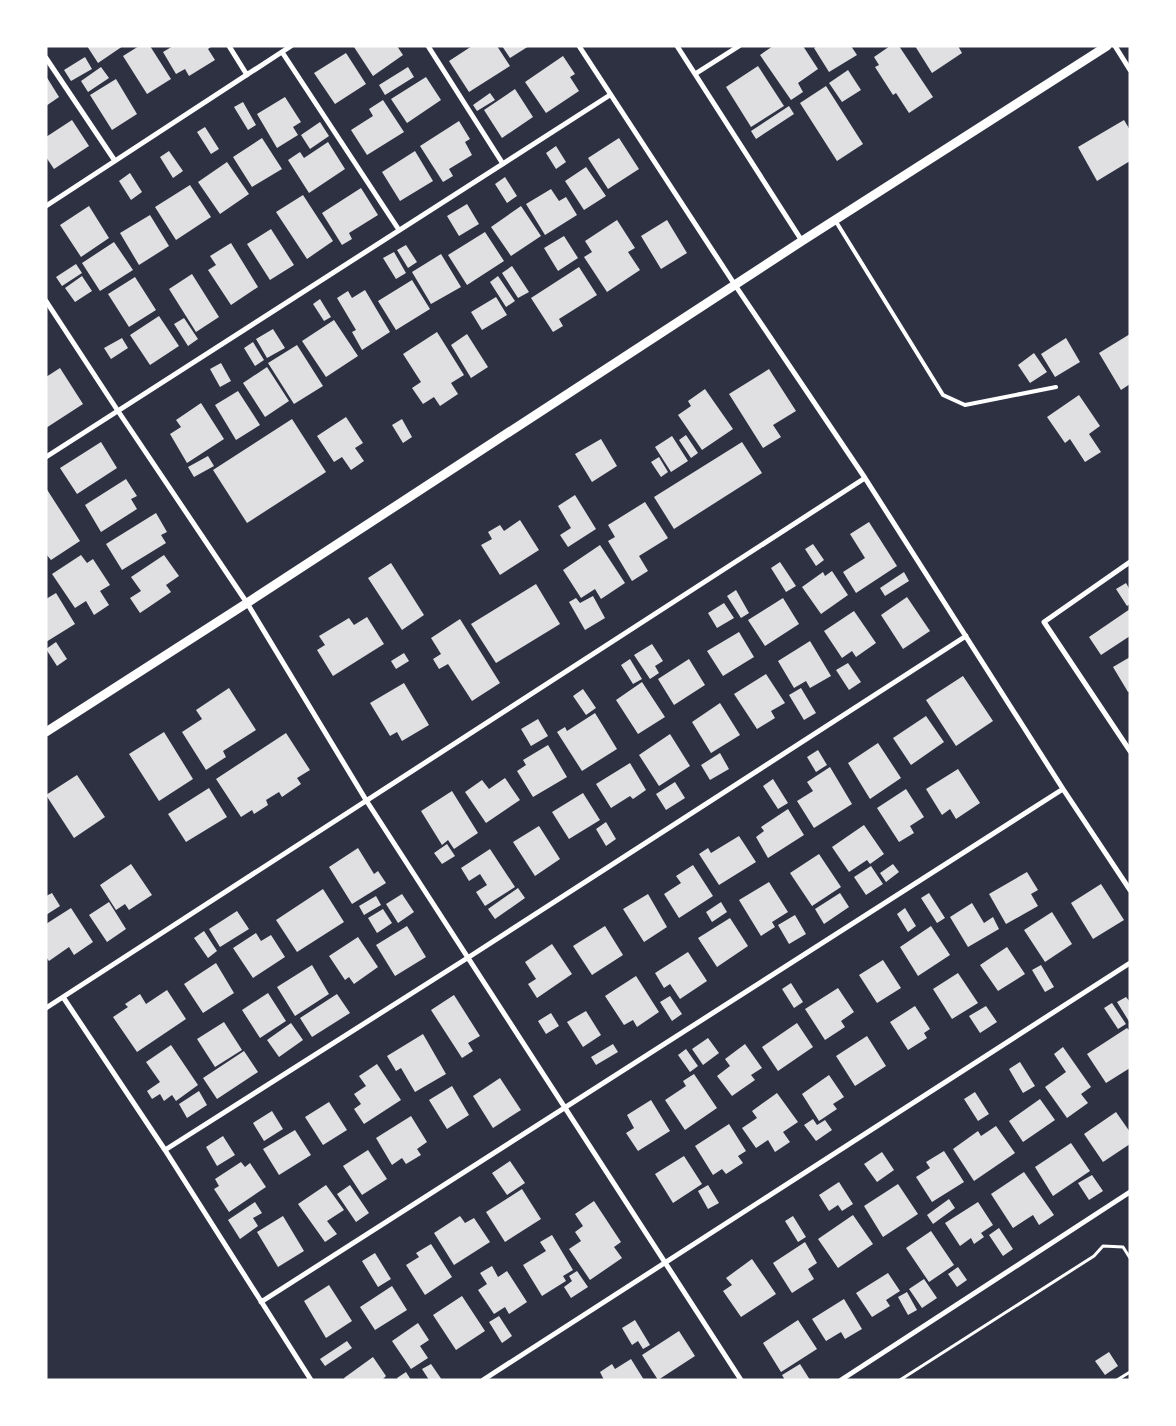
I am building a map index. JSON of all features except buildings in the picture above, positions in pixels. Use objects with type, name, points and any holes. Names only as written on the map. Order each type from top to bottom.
[{"type":"street","points":[[229,46],[247,75]]},
{"type":"street","points":[[46,206],[291,46]]},
{"type":"street","points":[[428,46],[503,164]]},
{"type":"street","points":[[579,46],[734,285],[865,478],[1063,789],[1130,890]]},
{"type":"street","points":[[677,46],[802,241]]},
{"type":"street","points":[[695,74],[739,46]]},
{"type":"street","points":[[46,732],[802,241],[1107,46]]},
{"type":"street","points":[[1115,46],[1130,70]]},
{"type":"street","points":[[282,52],[399,230]]},
{"type":"street","points":[[46,58],[115,161]]},
{"type":"street","points":[[46,457],[610,95]]},
{"type":"street","points":[[46,301],[246,603],[366,800],[741,1380]]},
{"type":"street","points":[[46,1008],[865,478]]},
{"type":"street","points":[[1130,562],[1044,622],[1130,751]]},
{"type":"street","points":[[165,1150],[469,957],[966,636]]},
{"type":"street","points":[[261,1302],[1063,789]]},
{"type":"street","points":[[483,1380],[1130,963]]},
{"type":"street","points":[[63,997],[165,1150],[311,1380]]},
{"type":"street","points":[[841,1380],[1130,1192]]},
{"type":"lane","points":[[835,220],[943,395],[965,405],[1056,387]]},
{"type":"path","points":[[900,1380],[1094,1256],[1103,1246],[1123,1247],[1130,1258]]},
{"type":"path","points":[[1118,1380],[1130,1372]]}]
